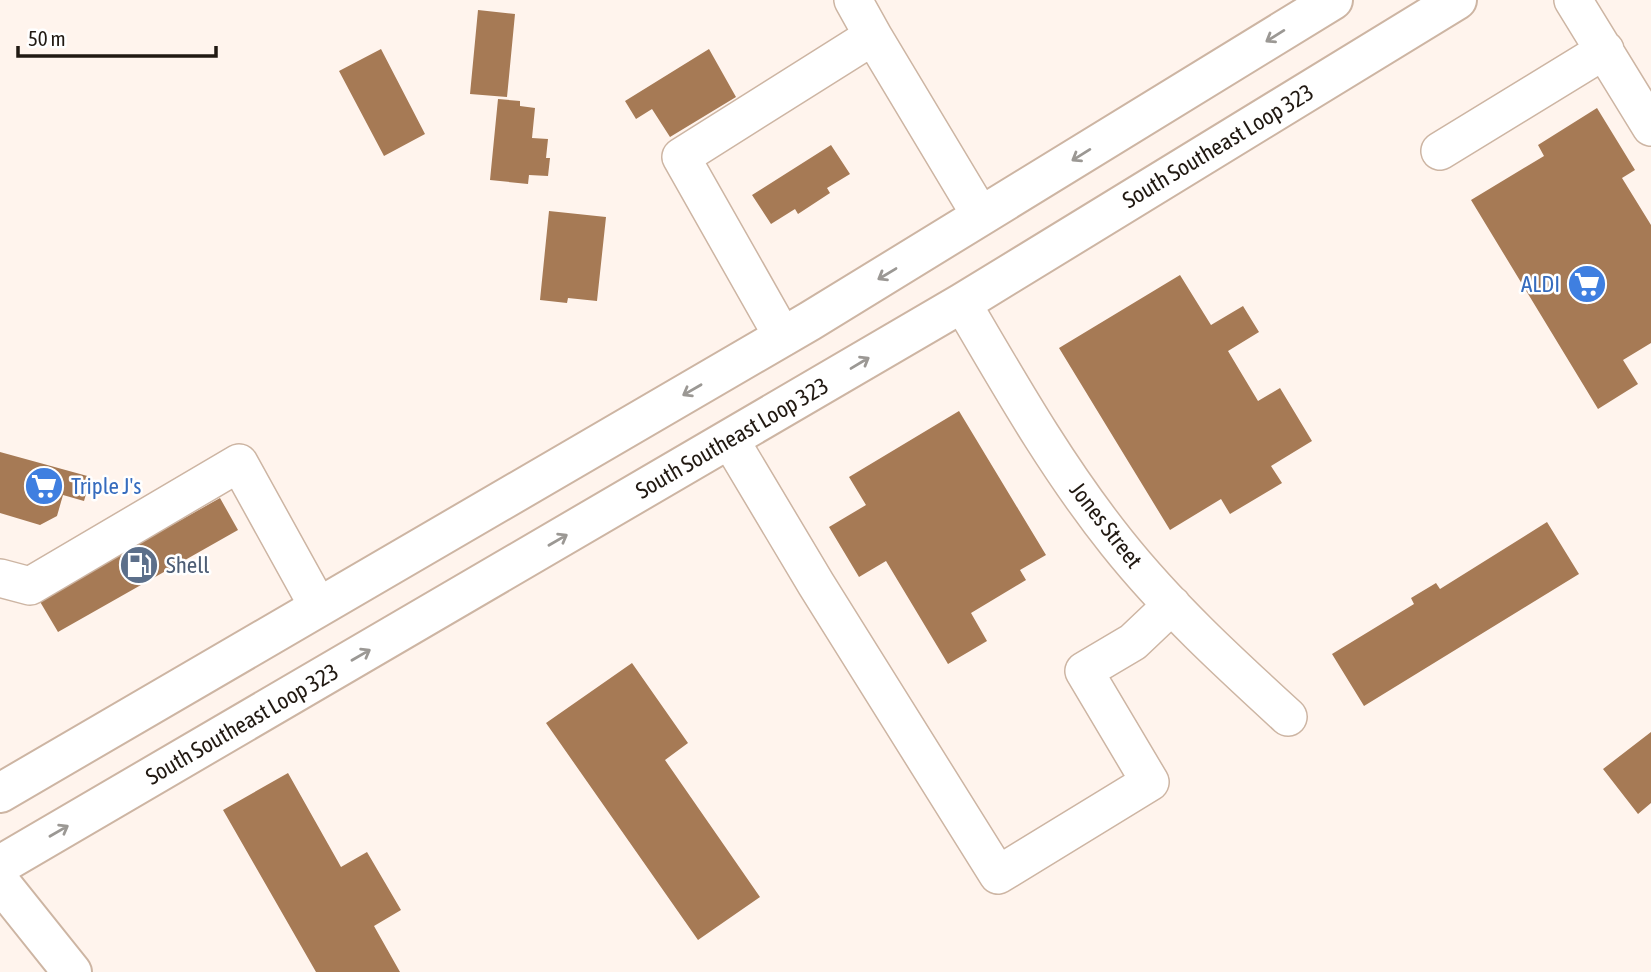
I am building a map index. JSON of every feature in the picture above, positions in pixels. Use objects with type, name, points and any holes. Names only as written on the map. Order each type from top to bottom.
[{"type":"main road","points":[[0,793],[783,337],[1333,0]]},
{"type":"main road","name":"South Southeast Loop 323","points":[[0,865],[962,303],[1457,0]]},
{"type":"main road","points":[[0,882],[72,972]]},
{"type":"street","points":[[853,0],[981,216]]},
{"type":"street","points":[[1573,0],[1651,127]]},
{"type":"street","points":[[783,337],[681,158],[873,36]]},
{"type":"street","points":[[1440,151],[1605,50]]},
{"type":"street","name":"Jones Street","points":[[962,303],[1020,402],[1074,485],[1118,544],[1171,605],[1223,658],[1288,717]]},
{"type":"street","points":[[730,440],[816,584],[998,875],[1150,782],[1084,671],[1133,642],[1171,605]]},
{"type":"street","points":[[0,578],[30,586],[239,463],[318,606]]},
{"type":"building","points":[[478,10],[515,14],[507,97],[470,94]]},
{"type":"building","points":[[381,49],[425,134],[384,156],[339,71]]},
{"type":"building","points":[[709,49],[736,97],[670,137],[652,109],[636,119],[625,101]]},
{"type":"building","points":[[498,99],[520,101],[520,106],[535,108],[532,138],[548,139],[548,176],[529,175],[528,184],[490,180]]},
{"type":"building","name":"ALDI","points":[[1597,108],[1635,170],[1622,178],[1651,225],[1651,343],[1623,360],[1638,384],[1598,409],[1471,200],[1544,156],[1538,145]]},
{"type":"building","points":[[831,145],[850,174],[827,188],[830,193],[798,214],[795,209],[771,224],[752,195]]},
{"type":"building","points":[[549,211],[606,217],[597,301],[568,298],[567,303],[540,300]]},
{"type":"building","points":[[1180,275],[1211,325],[1243,306],[1259,332],[1228,351],[1258,401],[1280,388],[1312,441],[1271,466],[1282,483],[1230,514],[1221,499],[1170,530],[1059,348]]},
{"type":"building","points":[[959,411],[1046,555],[1020,570],[1026,580],[971,613],[987,641],[948,664],[886,561],[859,577],[829,527],[866,505],[849,477]]},
{"type":"building","name":"Triple J's","points":[[0,452],[91,477],[84,501],[63,495],[57,516],[40,525],[0,513]]},
{"type":"building","name":"Shell","points":[[220,498],[238,530],[58,632],[39,600]]},
{"type":"building","points":[[1547,522],[1579,574],[1364,706],[1332,654],[1414,604],[1411,598],[1436,583],[1440,589]]},
{"type":"building","points":[[632,663],[688,743],[665,760],[760,897],[698,940],[546,723]]},
{"type":"building","points":[[1651,732],[1651,803],[1638,814],[1603,769]]},
{"type":"building","points":[[288,773],[341,867],[367,852],[401,910],[374,926],[400,972],[316,972],[223,810]]},
{"type":"place","name":"ALDI","points":[[1587,284]]},
{"type":"place","name":"Triple J's","points":[[44,486]]},
{"type":"place","name":"Shell","points":[[139,565]]}]
